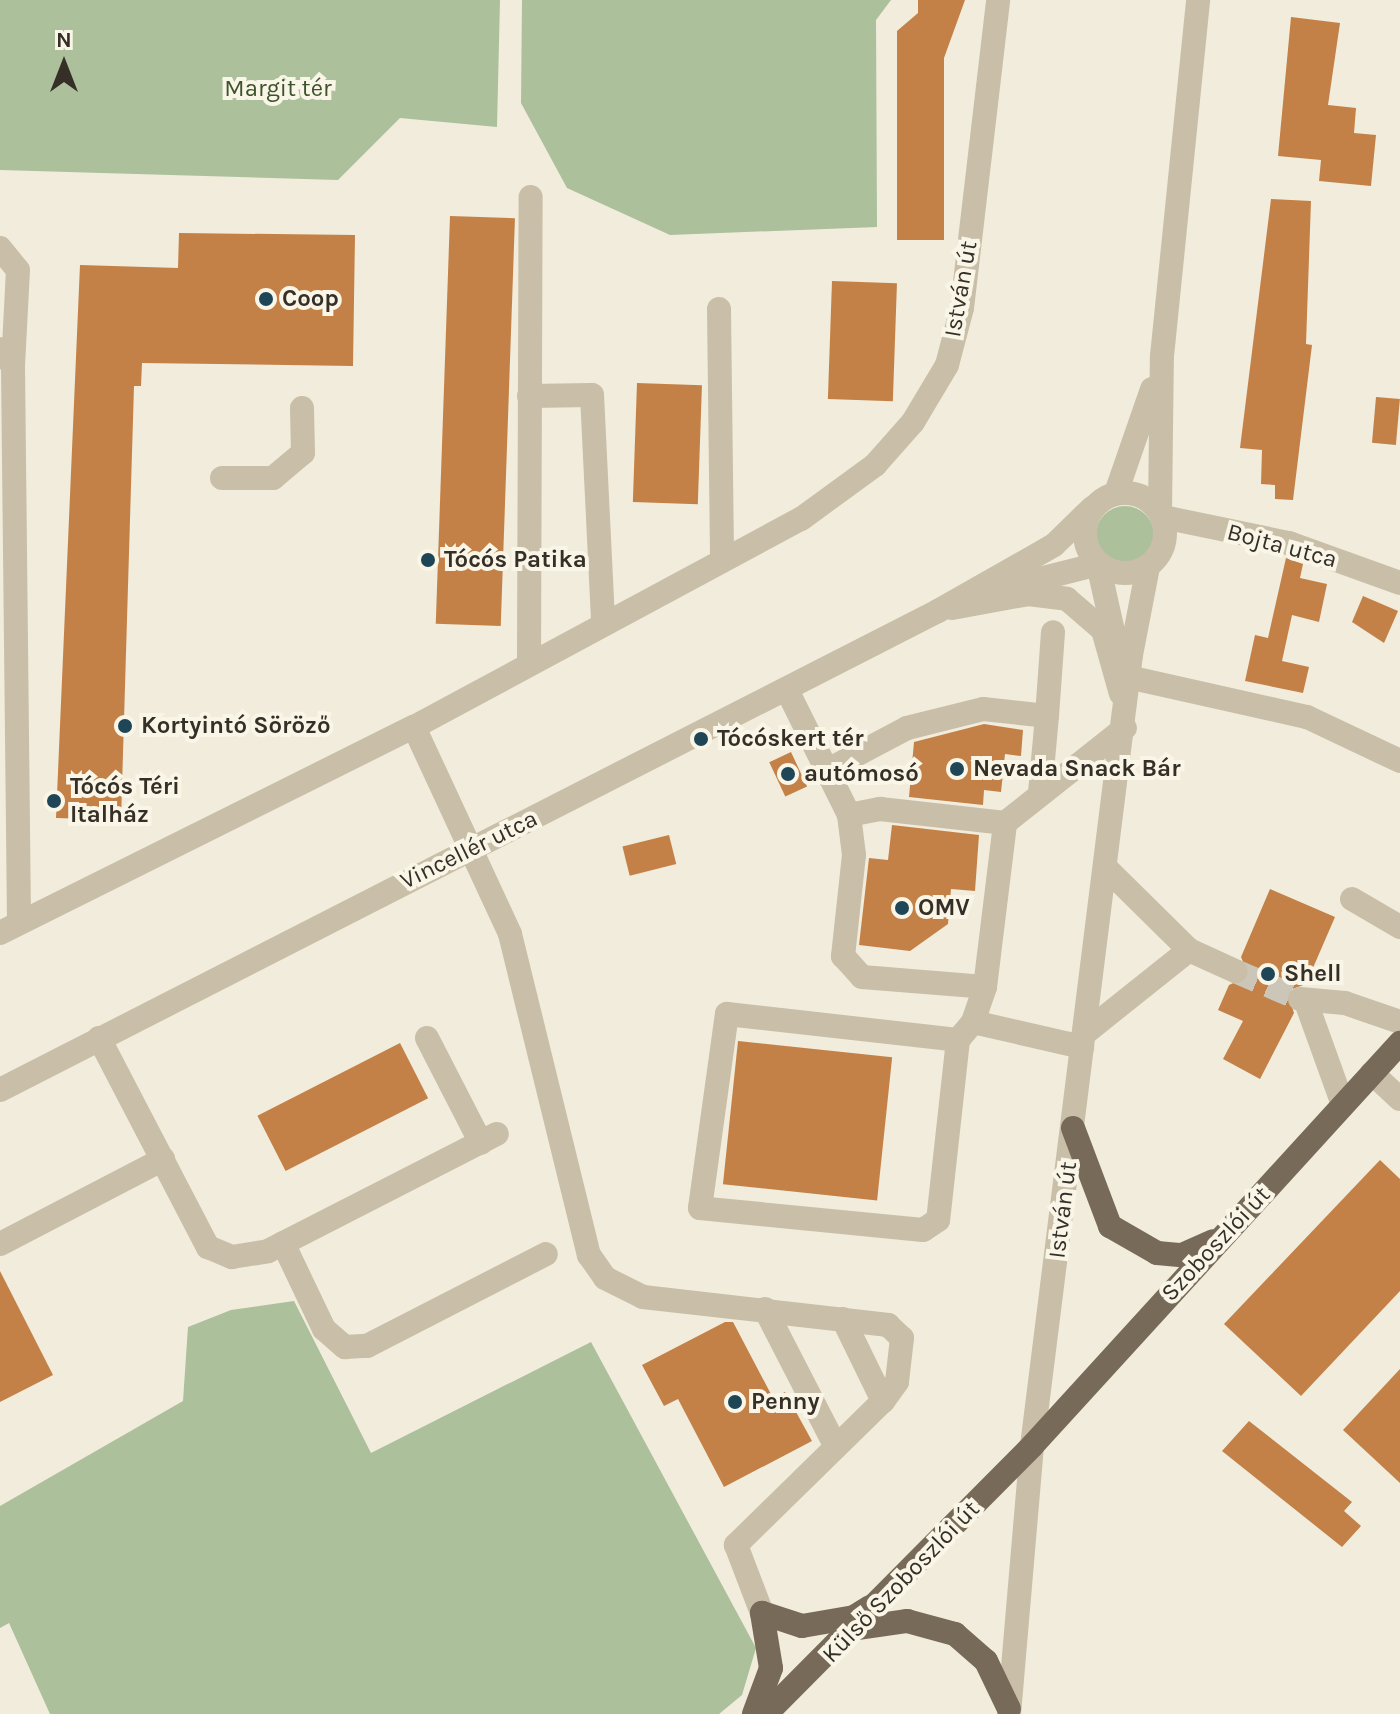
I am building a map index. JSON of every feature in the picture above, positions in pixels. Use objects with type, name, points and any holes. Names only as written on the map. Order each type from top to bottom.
[{"type":"main road","name":"Szoboszlói út","points":[[1032,1446],[1400,1043]]},
{"type":"main road","points":[[1073,1128],[1110,1226],[1135,1245],[1182,1255],[1226,1234]]},
{"type":"main road","name":"Külső Szoboszlói út","points":[[766,1714],[859,1628],[1032,1446]]},
{"type":"main road","points":[[754,1714],[771,1668],[762,1613],[802,1626],[831,1623],[892,1593]]},
{"type":"main road","points":[[859,1628],[907,1621],[955,1634],[986,1661],[1009,1711]]},
{"type":"street","name":"István út","points":[[722,558],[801,519],[875,465],[913,422],[947,365],[962,308],[998,0]]},
{"type":"street","points":[[1161,515],[1141,496],[1116,493],[1092,508],[1084,537],[1098,564],[1128,574],[1148,567],[1164,545],[1161,515],[1162,356],[1198,0]]},
{"type":"street","points":[[529,660],[531,197]]},
{"type":"street","points":[[0,248],[18,270],[6,358],[10,928],[414,727],[529,660],[722,558],[719,309]]},
{"type":"street","points":[[1116,493],[1162,356]]},
{"type":"street","points":[[529,396],[592,395],[603,621]]},
{"type":"street","points":[[222,478],[273,478],[303,453],[302,408]]},
{"type":"street","name":"Vincellér utca","points":[[0,1090],[938,611],[1054,545],[1092,508]]},
{"type":"street","name":"Bojta utca","points":[[1161,515],[1289,543],[1400,583]]},
{"type":"street","name":"István út","points":[[1098,564],[1125,718]]},
{"type":"street","name":"Vincellér utca","points":[[938,611],[1098,564]]},
{"type":"street","name":"István út","points":[[1009,1711],[1032,1446],[1107,869],[1128,677],[1148,567]]},
{"type":"street","points":[[938,611],[1028,594],[1067,599],[1103,630],[1125,718],[1005,823],[985,987],[966,1031],[938,1220],[923,1230],[700,1208],[727,1014],[966,1031],[1083,1040],[1189,950]]},
{"type":"street","points":[[1040,793],[1053,632]]},
{"type":"street","points":[[1128,677],[1307,717],[1400,761]]},
{"type":"street","points":[[787,690],[822,773],[849,815],[854,855],[843,956],[862,977],[985,987]]},
{"type":"street","points":[[822,773],[907,728],[945,717],[983,709],[1047,716]]},
{"type":"street","points":[[414,727],[474,847],[510,934],[589,1255],[622,1292],[888,1325],[902,1338],[897,1382],[883,1401],[736,1545],[762,1613]]},
{"type":"street","points":[[849,815],[880,809],[1005,823]]},
{"type":"street","points":[[1107,869],[1189,950],[1235,971]]},
{"type":"street","points":[[1352,899],[1400,927]]},
{"type":"street","points":[[1343,1105],[1303,1001],[1345,1003],[1400,1022]]},
{"type":"street","points":[[99,1038],[208,1247],[232,1257],[283,1243],[489,1138],[427,1038]]},
{"type":"street","points":[[1372,1073],[1400,1099]]},
{"type":"street","points":[[0,1244],[163,1159]]},
{"type":"street","points":[[283,1243],[324,1329],[345,1347],[367,1346],[546,1254]]},
{"type":"street","points":[[765,1309],[836,1447]]},
{"type":"street","points":[[843,1319],[883,1401]]},
{"type":"green space","name":"Margit tér","points":[[0,0],[500,0],[497,127],[400,118],[338,180],[0,170]]},
{"type":"green space","points":[[522,0],[891,0],[876,20],[877,227],[670,235],[567,188],[521,103]]},
{"type":"green space","points":[[1125,506],[1146,514],[1154,535],[1146,556],[1125,564],[1104,556],[1096,535],[1104,514]]},
{"type":"green space","points":[[294,1301],[371,1453],[591,1342],[756,1648],[742,1695],[719,1714],[50,1714],[9,1623],[0,1628],[0,1506],[183,1401],[188,1327],[231,1310]]},
{"type":"building","points":[[918,0],[965,0],[944,58],[944,240],[897,240],[897,31],[918,13]]},
{"type":"building","points":[[1291,17],[1340,23],[1328,105],[1356,108],[1354,133],[1376,135],[1371,186],[1319,181],[1321,160],[1278,156]]},
{"type":"building","points":[[1271,199],[1311,201],[1306,344],[1312,345],[1293,500],[1275,499],[1275,485],[1261,484],[1262,450],[1240,448]]},
{"type":"building","points":[[450,216],[515,218],[501,626],[436,624]]},
{"type":"building","points":[[179,233],[355,235],[353,366],[142,363],[141,386],[134,386],[121,820],[56,818],[80,265],[178,268]]},
{"type":"building","points":[[832,281],[897,283],[893,401],[828,399]]},
{"type":"building","points":[[637,383],[702,385],[698,504],[633,502]]},
{"type":"building","points":[[1376,397],[1400,399],[1396,445],[1372,443]]},
{"type":"building","points":[[1286,558],[1303,564],[1300,578],[1327,584],[1319,622],[1292,615],[1282,661],[1309,667],[1303,693],[1245,681],[1255,635],[1268,638]]},
{"type":"building","points":[[1363,596],[1398,611],[1384,643],[1352,622]]},
{"type":"building","name":"Nevada Snack Bár","points":[[984,724],[1023,730],[1021,756],[1005,754],[1001,792],[984,790],[983,805],[909,797],[914,742]]},
{"type":"building","name":"autómosó","points":[[791,752],[807,786],[785,797],[769,762]]},
{"type":"building","name":"OMV","points":[[892,825],[979,835],[975,891],[951,889],[948,924],[910,951],[859,945],[869,858],[888,860]]},
{"type":"building","points":[[669,835],[676,864],[630,876],[622,847]]},
{"type":"building","points":[[1270,889],[1335,917],[1306,984],[1287,991],[1294,1013],[1260,1079],[1223,1059],[1243,1021],[1218,1010],[1229,985],[1249,976],[1241,957]]},
{"type":"building","points":[[738,1041],[892,1057],[877,1200],[723,1184]]},
{"type":"building","points":[[400,1043],[428,1098],[286,1171],[257,1116]]},
{"type":"building","points":[[1380,1160],[1400,1179],[1400,1291],[1301,1396],[1224,1324]]},
{"type":"building","points":[[0,1271],[53,1375],[0,1402]]},
{"type":"building","name":"Penny","points":[[725,1322],[733,1322],[773,1398],[785,1392],[812,1441],[724,1487],[678,1399],[664,1406],[642,1365]]},
{"type":"building","points":[[1400,1369],[1400,1483],[1343,1430]]},
{"type":"building","points":[[1249,1421],[1352,1502],[1344,1511],[1361,1526],[1342,1547],[1222,1451]]},
{"type":"tunnel","points":[[1235,971],[1300,999]]},
{"type":"place","name":"Coop","points":[[266,299]]},
{"type":"place","name":"Tócós Patika","points":[[428,560]]},
{"type":"place","name":"Kortyintó Söröző","points":[[125,726]]},
{"type":"place","name":"Tócóskert tér","points":[[701,739]]},
{"type":"place","name":"Nevada Snack Bár","points":[[957,769]]},
{"type":"place","name":"autómosó","points":[[788,774]]},
{"type":"place","name":"Tócós Téri Italház","points":[[54,801]]},
{"type":"place","name":"OMV","points":[[902,908]]},
{"type":"place","name":"Shell","points":[[1268,974]]},
{"type":"place","name":"Penny","points":[[735,1402]]}]
